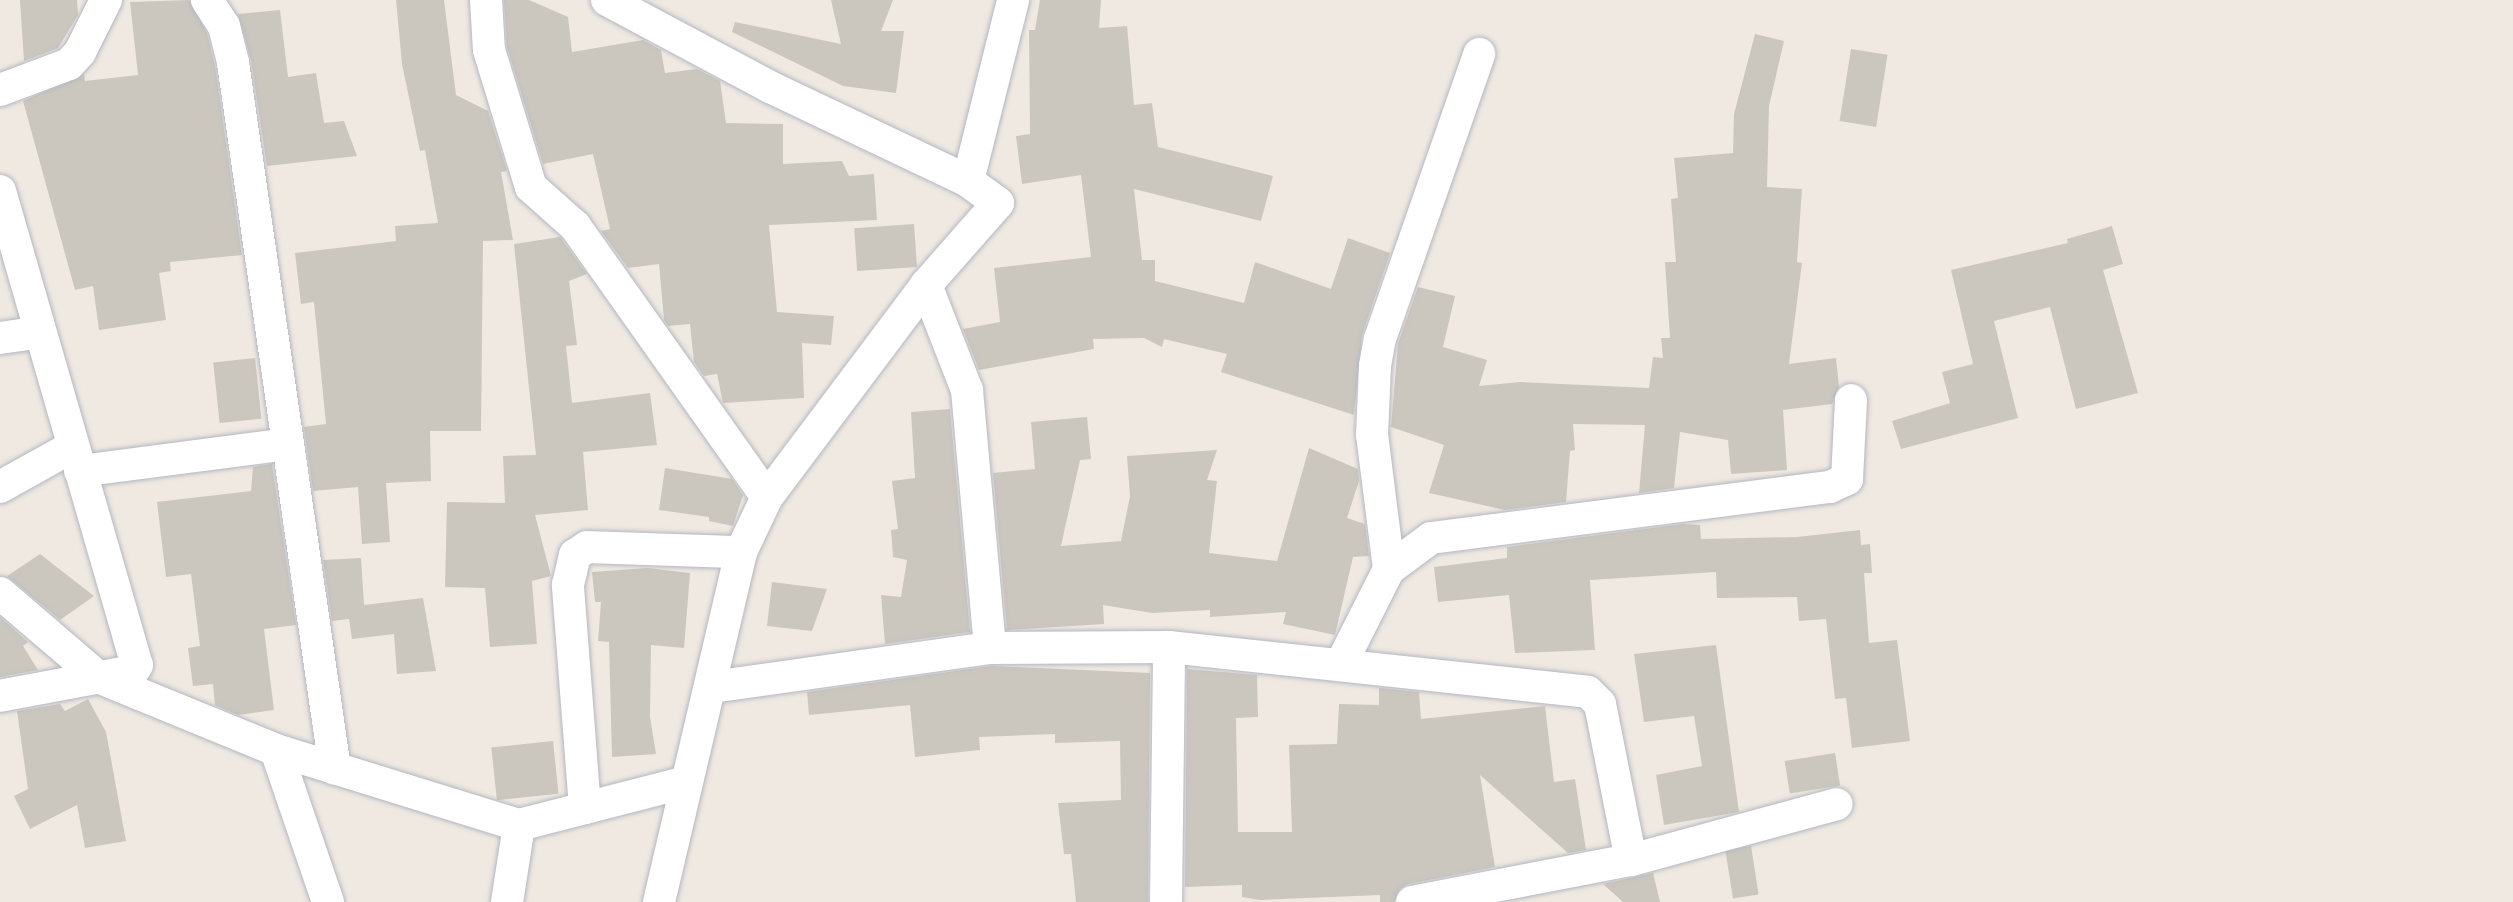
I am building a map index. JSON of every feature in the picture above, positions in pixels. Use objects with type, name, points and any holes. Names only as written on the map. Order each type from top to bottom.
[{"type":"street","points":[[0,90],[69,64],[80,52],[106,0]]},
{"type":"street","points":[[208,0],[224,26],[233,63],[335,769]]},
{"type":"street","points":[[486,0],[489,50],[531,187],[575,226],[766,497]]},
{"type":"street","points":[[968,181],[1013,0]]},
{"type":"street","points":[[611,1],[770,87],[968,181],[998,203],[926,285],[766,497],[741,552],[712,687],[686,782],[659,902]]},
{"type":"street","points":[[1390,569],[1372,435],[1377,352],[1479,54]]},
{"type":"street","points":[[0,191],[137,665],[133,671],[0,696]]},
{"type":"street","points":[[926,285],[967,390],[990,648]]},
{"type":"street","points":[[0,338],[41,332]]},
{"type":"street","points":[[1340,664],[1390,569],[1431,538],[1830,487],[1847,479],[1851,400]]},
{"type":"street","points":[[0,487],[76,459],[287,444]]},
{"type":"street","points":[[584,808],[568,585],[575,555],[587,547],[741,552]]},
{"type":"street","points":[[0,593],[98,677],[275,750],[519,825],[686,782]]},
{"type":"street","points":[[1166,902],[1169,647]]},
{"type":"street","points":[[712,687],[990,648],[1169,647],[1340,664],[1595,696],[1631,860]]},
{"type":"street","points":[[275,750],[328,902]]},
{"type":"street","points":[[1412,902],[1631,860],[1837,804]]},
{"type":"street","points":[[507,902],[519,825]]},
{"type":"building","points":[[20,0],[77,0],[78,15],[58,48],[24,61]]},
{"type":"building","points":[[189,0],[207,33],[215,66],[242,255],[170,262],[171,271],[159,273],[166,320],[99,330],[93,286],[75,290],[23,101],[84,74],[85,81],[138,75],[130,2]]},
{"type":"building","points":[[396,0],[444,0],[456,95],[488,111],[507,171],[501,172],[513,240],[483,241],[481,431],[430,431],[431,481],[386,483],[390,542],[362,544],[358,487],[313,491],[304,427],[326,424],[314,302],[301,304],[295,253],[396,241],[395,226],[438,223],[425,150],[420,151],[402,64]]},
{"type":"building","points":[[504,0],[529,0],[568,17],[572,52],[643,40],[661,50],[665,73],[697,69],[720,81],[726,123],[783,124],[783,164],[842,161],[849,176],[874,174],[877,220],[769,225],[777,312],[834,316],[831,345],[802,343],[804,398],[723,403],[717,374],[704,376],[694,362],[690,324],[668,326],[664,320],[659,264],[628,268],[601,231],[610,229],[593,154],[543,164],[507,47]]},
{"type":"building","points":[[831,0],[893,0],[881,31],[904,31],[896,93],[843,86],[732,32],[735,22],[841,44]]},
{"type":"building","points":[[1040,0],[1101,0],[1099,28],[1127,26],[1134,105],[1152,103],[1158,147],[1273,176],[1261,221],[1134,189],[1142,260],[1155,260],[1155,281],[1244,303],[1255,262],[1331,289],[1348,238],[1390,253],[1362,335],[1354,415],[1221,372],[1227,354],[1164,339],[1162,347],[1144,338],[1093,339],[1094,349],[979,370],[963,329],[1000,322],[994,268],[1091,257],[1081,175],[1022,184],[1016,136],[1030,134],[1029,30],[1035,30]]},
{"type":"building","points":[[280,10],[288,77],[316,73],[324,123],[344,121],[357,156],[267,166],[251,60],[238,14]]},
{"type":"building","points":[[1755,34],[1784,41],[1769,106],[1767,187],[1802,189],[1797,262],[1802,263],[1789,364],[1836,358],[1839,387],[1832,404],[1783,410],[1787,470],[1731,474],[1728,440],[1680,432],[1674,488],[1639,493],[1645,425],[1573,424],[1575,450],[1570,451],[1566,502],[1505,510],[1429,493],[1444,445],[1391,427],[1398,344],[1418,287],[1455,296],[1443,347],[1487,360],[1479,386],[1520,382],[1649,388],[1653,357],[1663,358],[1661,338],[1670,338],[1665,262],[1676,262],[1671,199],[1678,198],[1674,158],[1733,153],[1734,114]]},
{"type":"building","points":[[1851,49],[1888,55],[1876,127],[1840,121]]},
{"type":"building","points":[[914,224],[917,267],[857,271],[854,228]]},
{"type":"building","points":[[2112,226],[2123,264],[2103,270],[2138,393],[2076,409],[2050,307],[1994,321],[2018,418],[1901,449],[1892,421],[1950,403],[1942,372],[1973,364],[1951,270],[2068,243],[2067,239]]},
{"type":"building","points":[[560,237],[587,274],[569,281],[577,345],[566,346],[572,403],[650,393],[657,445],[583,452],[588,510],[535,515],[551,576],[532,581],[537,644],[490,647],[485,588],[445,587],[447,502],[505,503],[503,456],[536,455],[514,244]]},
{"type":"building","points":[[255,358],[261,419],[220,423],[213,362]]},
{"type":"building","points":[[950,409],[970,632],[885,644],[881,595],[901,597],[907,560],[893,557],[891,530],[898,529],[892,481],[915,478],[911,412]]},
{"type":"building","points":[[1087,417],[1091,459],[1080,460],[1061,546],[1121,541],[1130,496],[1127,456],[1217,450],[1207,480],[1217,481],[1209,553],[1277,561],[1309,448],[1358,469],[1359,481],[1347,518],[1365,524],[1369,556],[1353,557],[1335,635],[1283,624],[1286,612],[1210,617],[1210,610],[1152,613],[1103,605],[1104,624],[1007,630],[993,473],[1035,469],[1031,422]]},
{"type":"building","points":[[272,464],[296,625],[264,629],[274,710],[238,715],[215,705],[213,684],[193,686],[188,648],[200,646],[191,574],[166,577],[157,502],[251,491],[253,467]]},
{"type":"building","points":[[665,468],[732,479],[743,495],[733,526],[709,521],[709,517],[659,510]]},
{"type":"building","points":[[1683,524],[1700,525],[1701,539],[1797,537],[1860,530],[1861,545],[1870,544],[1872,573],[1864,573],[1869,643],[1897,640],[1910,741],[1852,748],[1846,698],[1835,699],[1826,619],[1799,621],[1797,597],[1717,598],[1716,572],[1590,580],[1595,650],[1515,653],[1509,595],[1438,602],[1434,567],[1507,558],[1507,547]]},
{"type":"building","points":[[40,554],[94,596],[60,620],[7,576]]},
{"type":"building","points":[[361,558],[364,605],[423,598],[436,671],[397,674],[394,634],[352,639],[349,619],[332,621],[323,560]]},
{"type":"building","points":[[647,568],[690,573],[684,648],[651,645],[650,717],[656,754],[612,757],[609,642],[598,641],[601,602],[595,602],[592,572]]},
{"type":"building","points":[[772,582],[827,589],[812,631],[767,626]]},
{"type":"building","points":[[0,617],[28,642],[23,646],[38,670],[0,677]]},
{"type":"building","points":[[1716,645],[1739,812],[1664,825],[1656,775],[1702,766],[1694,716],[1644,722],[1634,654]]},
{"type":"building","points":[[991,666],[1150,673],[1148,902],[1076,902],[1071,854],[1064,854],[1058,803],[1121,800],[1120,741],[1055,743],[1055,734],[979,737],[980,750],[915,757],[910,705],[809,715],[807,692]]},
{"type":"building","points":[[1187,669],[1257,675],[1258,717],[1236,718],[1238,832],[1292,832],[1289,745],[1337,744],[1339,704],[1379,705],[1379,688],[1419,692],[1421,719],[1545,706],[1554,782],[1575,779],[1586,850],[1568,853],[1480,775],[1495,867],[1408,884],[1400,889],[1394,902],[1380,902],[1380,895],[1260,900],[1242,897],[1242,885],[1185,887]]},
{"type":"building","points":[[88,699],[106,732],[126,841],[85,848],[77,805],[30,829],[14,796],[28,789],[17,711],[60,704],[65,711]]},
{"type":"building","points":[[553,741],[559,794],[497,800],[491,747]]},
{"type":"building","points":[[1835,753],[1840,786],[1790,794],[1785,761]]},
{"type":"building","points":[[1751,846],[1759,894],[1733,898],[1725,850]]},
{"type":"building","points":[[1653,873],[1660,902],[1623,902],[1603,884]]}]
